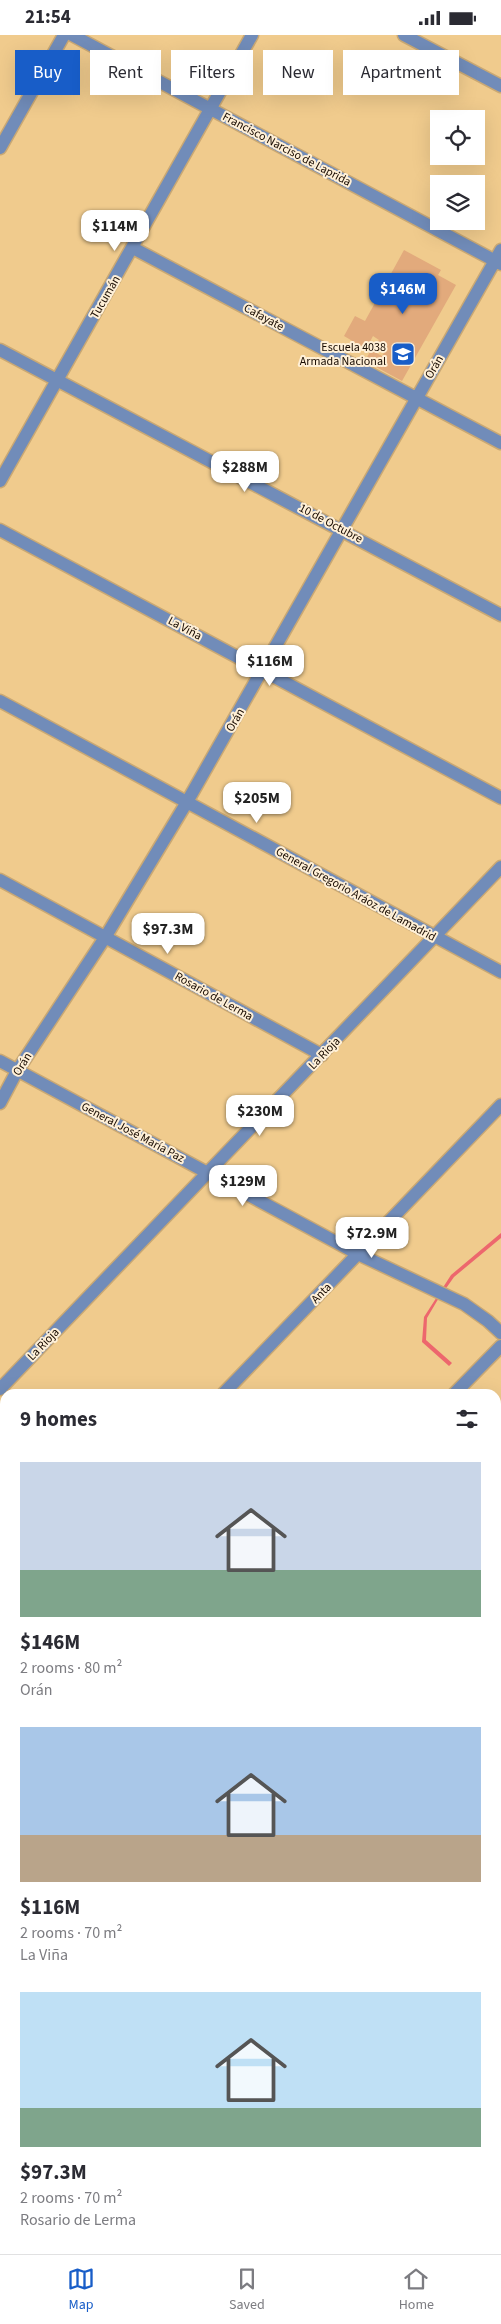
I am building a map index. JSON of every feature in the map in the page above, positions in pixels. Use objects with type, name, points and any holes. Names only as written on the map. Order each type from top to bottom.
[{"type":"street","points":[[0,148],[64,35]]},
{"type":"street","name":"Francisco Narciso de Laprida","points":[[72,35],[499,258]]},
{"type":"street","name":"Tucumán","points":[[0,481],[252,35]]},
{"type":"street","points":[[404,35],[501,86]]},
{"type":"street","name":"Cafayate","points":[[133,248],[501,443]]},
{"type":"street","name":"Orán","points":[[0,1103],[17,1071],[106,936],[188,802],[416,398],[499,258]]},
{"type":"street","name":"10 de Octubre","points":[[0,350],[343,529],[501,615]]},
{"type":"street","name":"La Viña","points":[[0,530],[501,798]]},
{"type":"street","name":"General Gregorio Aráoz de Lamadrid","points":[[0,701],[501,972]]},
{"type":"street","name":"La Rioja","points":[[0,1389],[501,867]]},
{"type":"street","name":"Rosario de Lerma","points":[[0,880],[322,1055]]},
{"type":"street","name":"General José María Paz","points":[[0,1061],[358,1254],[464,1304],[501,1333]]},
{"type":"street","name":"Anta","points":[[228,1389],[501,1105]]},
{"type":"street","points":[[459,1389],[501,1346]]},
{"type":"shaded area","points":[[501,1233],[501,1238],[454,1277],[427,1318],[426,1340],[452,1363],[449,1366],[422,1342],[424,1317],[451,1275]]},
{"type":"building","points":[[404,250],[441,270],[438,275],[456,285],[402,381],[365,361],[371,350],[382,356],[385,351],[375,345],[379,340],[373,336],[366,349],[344,336],[355,316],[365,321]]},
{"type":"place","name":"Escuela 4038 Armada Nacional","points":[[403,354]]}]
